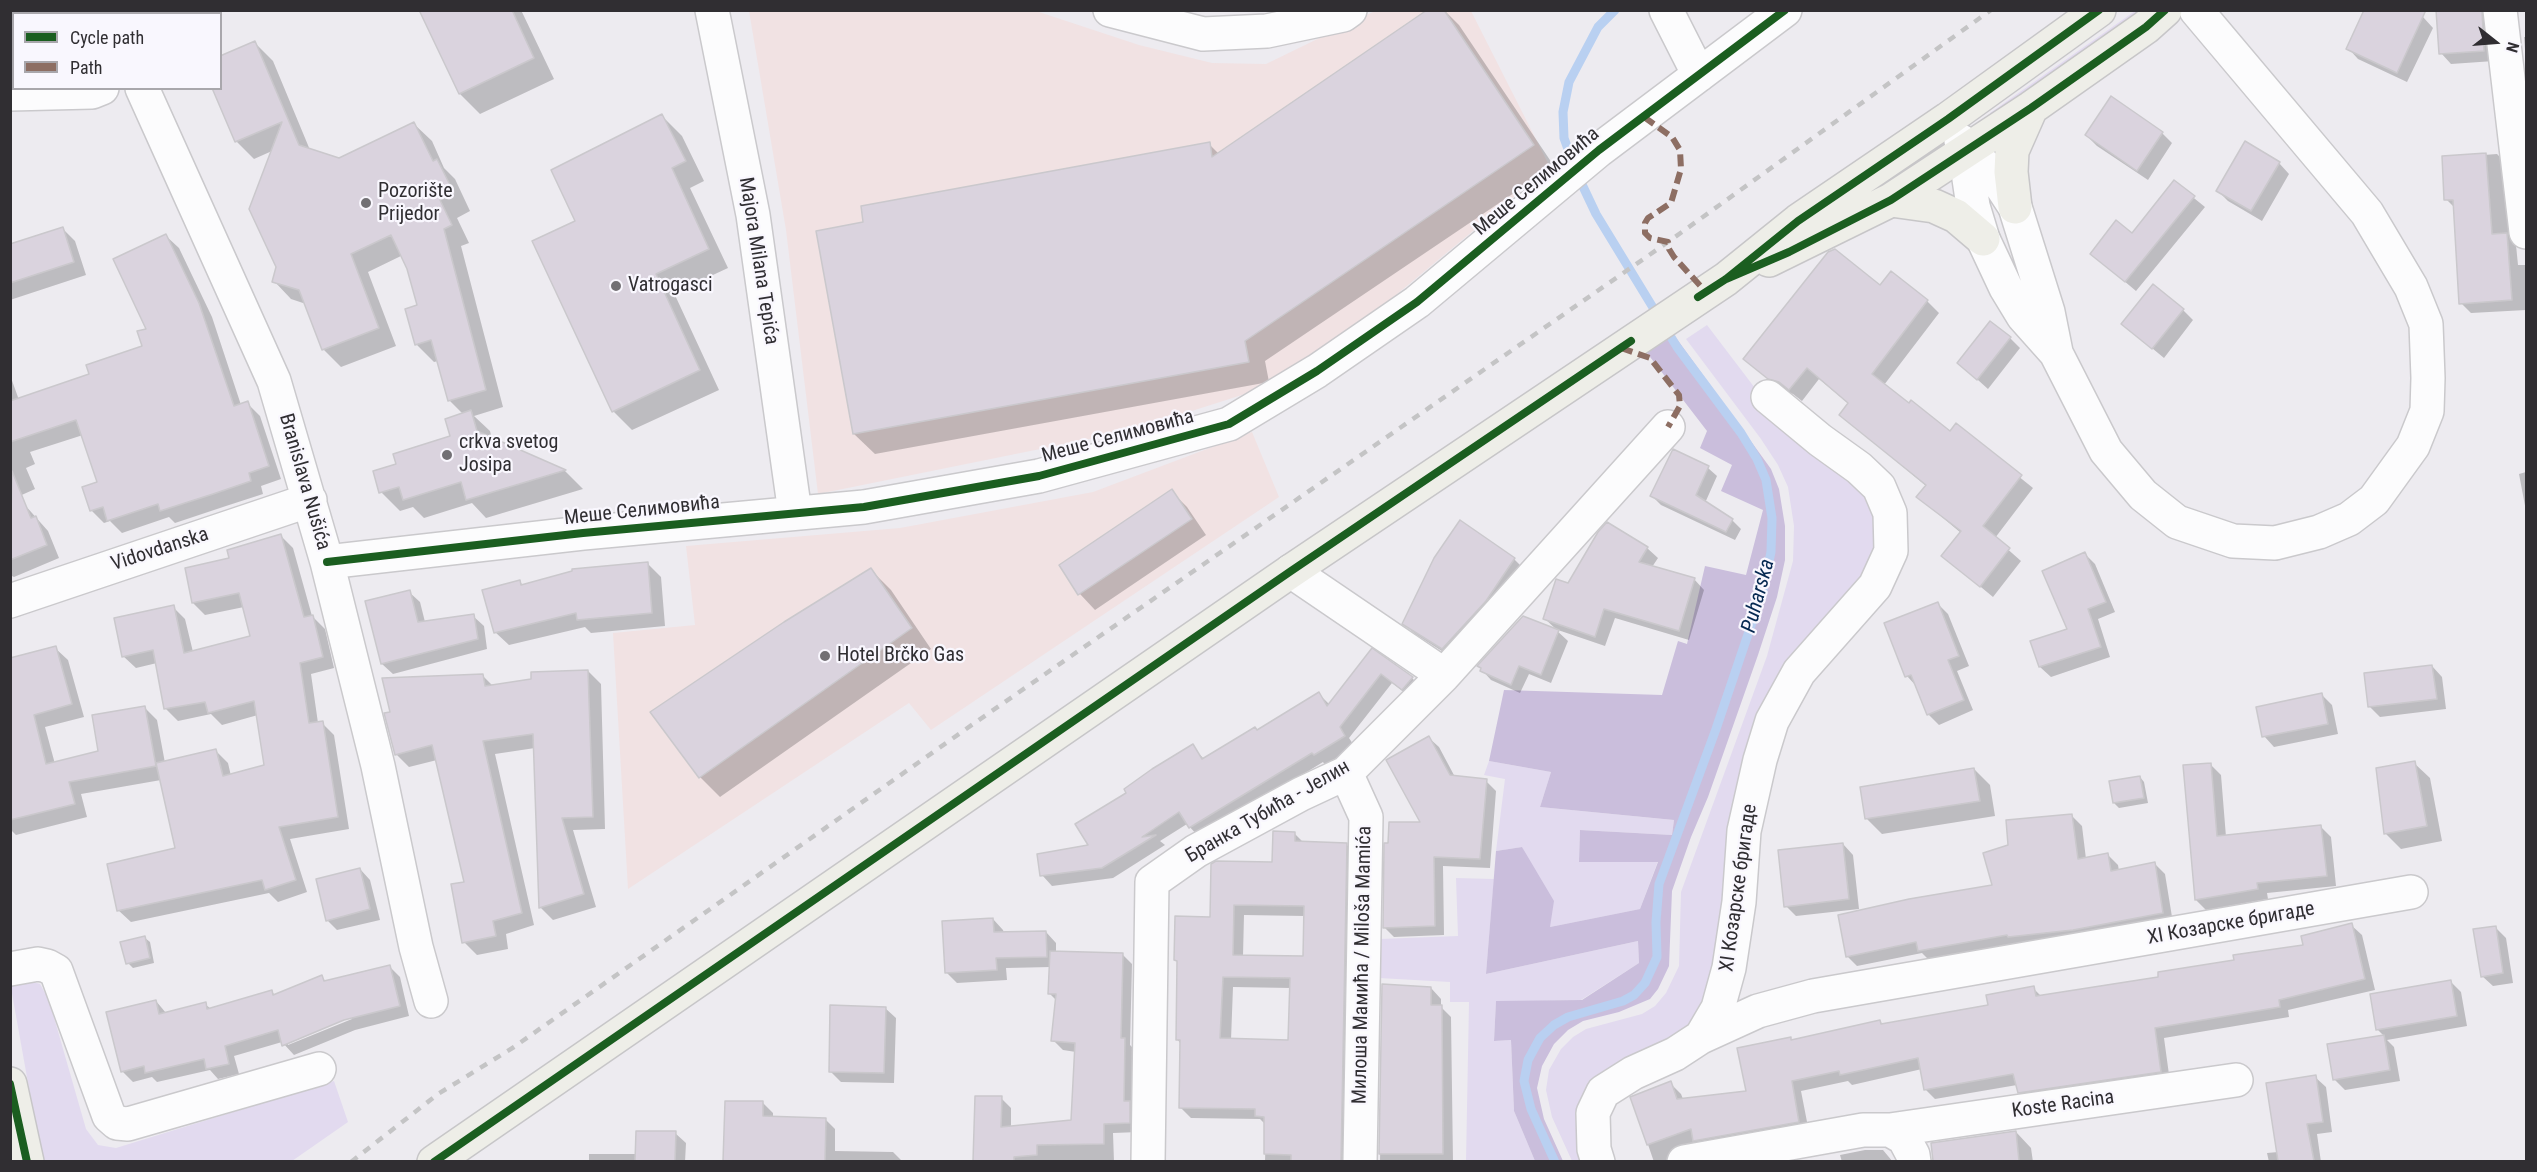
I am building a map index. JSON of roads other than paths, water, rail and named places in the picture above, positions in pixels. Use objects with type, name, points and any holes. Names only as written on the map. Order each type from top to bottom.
[{"type":"main road","points":[[434,1161],[1291,571],[1726,279],[1798,221],[1948,119],[2099,10]]},
{"type":"main road","points":[[1726,279],[1789,252],[1891,200],[1968,152],[2146,27],[2165,10]]},
{"type":"main road","points":[[2015,207],[2011,172],[2012,151],[2031,108]]},
{"type":"main road","points":[[1891,200],[1934,206],[1956,216],[1983,239]]},
{"type":"main road","points":[[10,1084],[27,1161]]},
{"type":"street","name":"Majora Milana Tepića","points":[[712,10],[753,214],[795,513]]},
{"type":"street","points":[[1110,10],[1203,34],[1267,31],[1343,15],[1350,10]]},
{"type":"street","points":[[1666,10],[1699,75]]},
{"type":"street","name":"Меше Селимовића","points":[[327,562],[583,533],[864,507],[1039,476],[1229,424],[1317,371],[1417,302],[1599,150],[1785,10]]},
{"type":"street","points":[[1968,152],[1968,172],[1973,206],[1983,239],[2006,288],[2023,316],[2056,353],[2106,451],[2143,495],[2177,522],[2233,541],[2275,543],[2319,532],[2349,519],[2374,500],[2413,446],[2427,411],[2426,324],[2411,287],[2367,213],[2196,10]]},
{"type":"street","points":[[2500,10],[2526,232]]},
{"type":"street","points":[[10,94],[97,90]]},
{"type":"street","name":"Branislava Nušića","points":[[143,90],[274,381],[327,562],[378,766],[416,947],[431,1001]]},
{"type":"street","points":[[1948,119],[1968,152],[1992,174],[2015,207],[2048,312],[2056,353]]},
{"type":"street","name":"XI Козарске бригаде","points":[[1701,1037],[1718,1008],[1729,968],[1739,902],[1744,831],[1760,760],[1772,721],[1799,672],[1875,586],[1891,551],[1890,513],[1879,487],[1859,468],[1820,440],[1768,397]]},
{"type":"street","name":"Бранка Тубића - Јелин","points":[[1148,1161],[1152,882],[1196,851],[1301,794],[1346,773],[1444,675],[1668,427]]},
{"type":"street","name":"Vidovdanska","points":[[10,601],[310,500]]},
{"type":"street","points":[[1291,571],[1444,675]]},
{"type":"street","name":"Милоша Мамића / Miloša Mamića","points":[[1346,773],[1366,817],[1360,1161]]},
{"type":"street","name":"XI Козарске бригаде","points":[[1598,1161],[1594,1149],[1593,1113],[1603,1092],[1633,1073],[1675,1054],[1701,1037],[1758,1011],[1814,996],[2411,892]]},
{"type":"street","points":[[10,969],[38,964],[56,971],[109,1116],[117,1123],[128,1124],[319,1069]]},
{"type":"street","name":"Koste Racina","points":[[1684,1161],[1863,1130],[1890,1130],[2236,1080]]},
{"type":"street","points":[[1890,1130],[1904,1138],[1914,1161]]},
{"type":"waterway","name":"Puharska","points":[[1573,163],[1564,138],[1563,112],[1569,82],[1598,27],[1615,10]]},
{"type":"waterway","name":"Puharska","points":[[1555,1162],[1531,1109],[1524,1081],[1528,1060],[1540,1038],[1554,1025],[1568,1017],[1623,1001],[1634,995],[1645,983],[1657,957],[1656,922],[1659,884],[1716,729],[1763,590],[1771,552],[1772,518],[1766,480],[1757,459],[1741,433],[1677,347],[1596,214],[1578,176]]},
{"type":"railway","points":[[351,1162],[438,1094],[514,1047],[976,722],[1668,242],[1991,10]]},
{"type":"place","name":"Pozorište Prijedor","points":[[366,203]]},
{"type":"place","name":"Vatrogasci","points":[[616,286]]},
{"type":"place","name":"crkva svetog Josipa","points":[[447,455]]},
{"type":"place","name":"Hotel Brčko Gas","points":[[825,656]]}]
